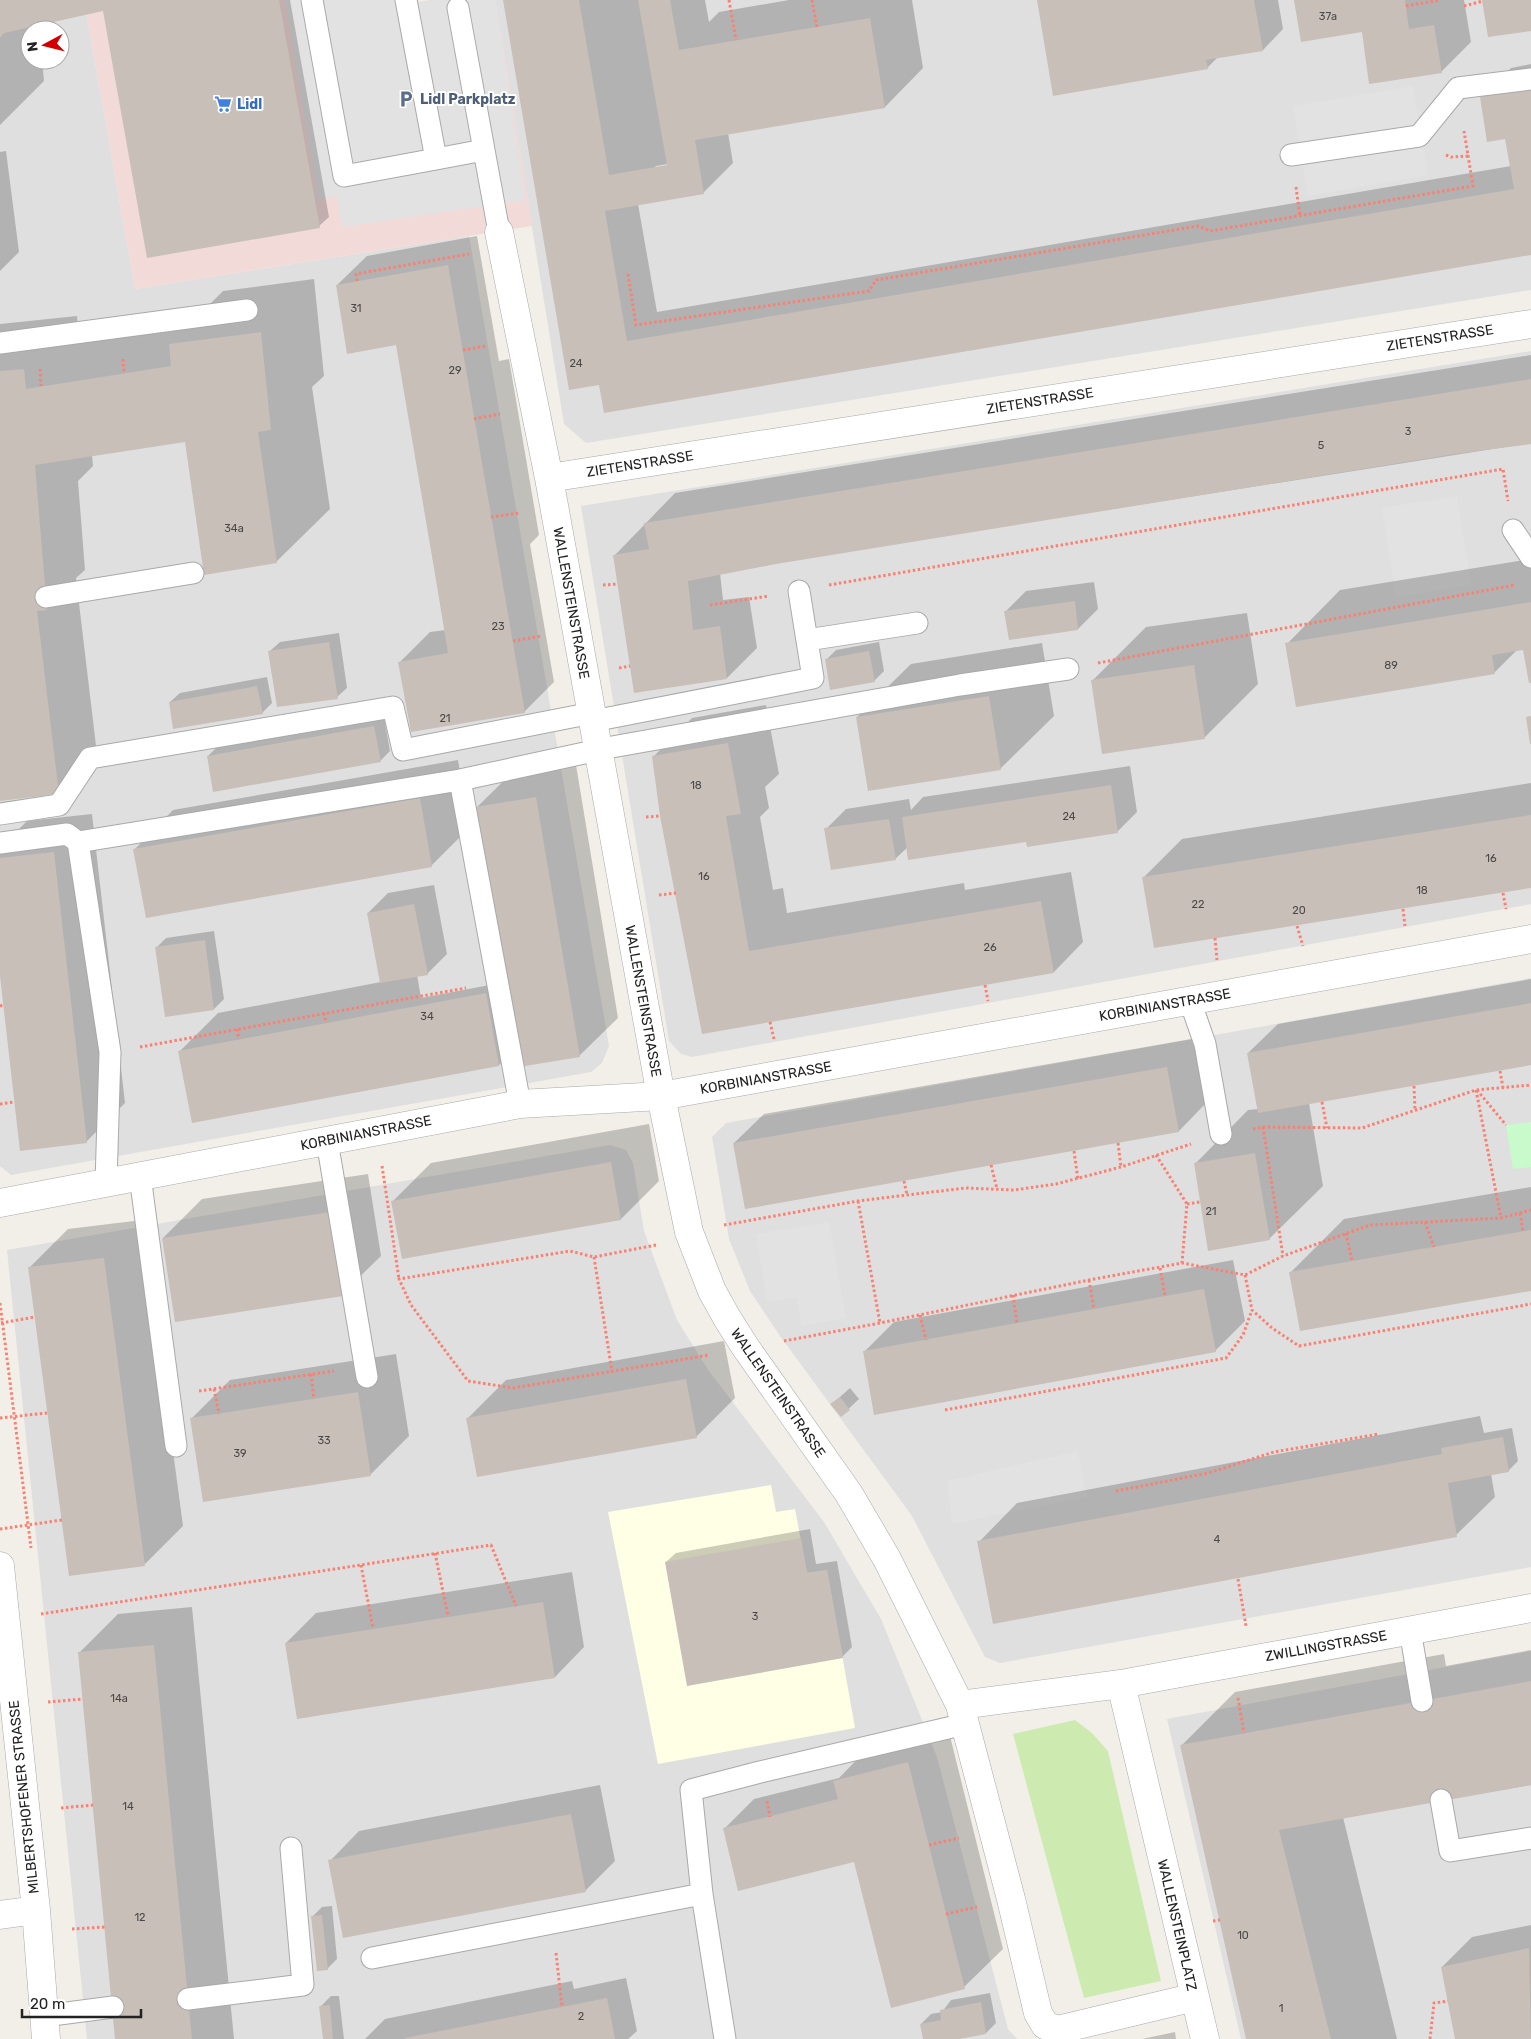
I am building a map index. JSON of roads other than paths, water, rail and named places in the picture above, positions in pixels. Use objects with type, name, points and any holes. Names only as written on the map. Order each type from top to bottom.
[{"type":"street","name":"WALLENSTEINSTRASSE","points":[[500,240],[549,478],[660,1096],[690,1235],[712,1291],[746,1348],[849,1494],[887,1559],[963,1715]]},
{"type":"street","name":"ZIETENSTRASSE","points":[[549,478],[1531,324]]},
{"type":"street","name":"KORBINIANSTRASSE","points":[[0,1203],[520,1104],[660,1096],[1531,939]]},
{"type":"street","name":"MILBERTSHOFENER STRASSE","points":[[0,1566],[36,1910],[45,2028]]},
{"type":"street","name":"ZWILLINGSTRASSE","points":[[1121,1684],[1531,1608]]},
{"type":"street","points":[[963,1715],[1121,1684]]},
{"type":"street","name":"WALLENSTEINPLATZ","points":[[963,1715],[1009,1891],[1038,2014],[1045,2025],[1057,2030],[1195,1997],[1121,1684]]},
{"type":"street","name":"MILBERTSHOFENER STRASSE","points":[[0,1915],[36,1910]]},
{"type":"street","points":[[1195,1997],[1205,2039]]},
{"type":"lane","points":[[312,0],[344,176],[484,150]]},
{"type":"lane","points":[[406,0],[436,159]]},
{"type":"lane","points":[[458,8],[500,240]]},
{"type":"lane","points":[[1291,155],[1419,136],[1458,88],[1531,79]]},
{"type":"lane","points":[[0,343],[247,310]]},
{"type":"lane","points":[[1513,530],[1531,557]]},
{"type":"lane","points":[[46,597],[193,573]]},
{"type":"lane","points":[[0,814],[59,805],[90,758],[393,707],[403,750],[813,678],[799,591]]},
{"type":"lane","points":[[807,640],[917,623]]},
{"type":"lane","points":[[0,843],[67,834],[78,842],[460,780],[598,749],[960,685],[1068,669]]},
{"type":"lane","points":[[460,780],[520,1104]]},
{"type":"lane","points":[[78,842],[110,1052],[106,1183]]},
{"type":"lane","points":[[1190,1001],[1205,1044],[1222,1134]]},
{"type":"lane","points":[[327,1140],[366,1371]]},
{"type":"lane","points":[[140,1176],[176,1446]]},
{"type":"lane","points":[[1410,1630],[1422,1701]]},
{"type":"lane","points":[[725,2039],[702,1894],[691,1790],[963,1715]]},
{"type":"lane","points":[[1441,1800],[1450,1851],[1531,1838]]},
{"type":"lane","points":[[188,1999],[303,1985],[291,1848]]},
{"type":"lane","points":[[372,1958],[702,1894]]},
{"type":"lane","points":[[45,2028],[113,2007]]},
{"type":"place","name":"Lidl Parkplatz","points":[[406,99]]},
{"type":"place","name":"Lidl","points":[[223,104]]}]
